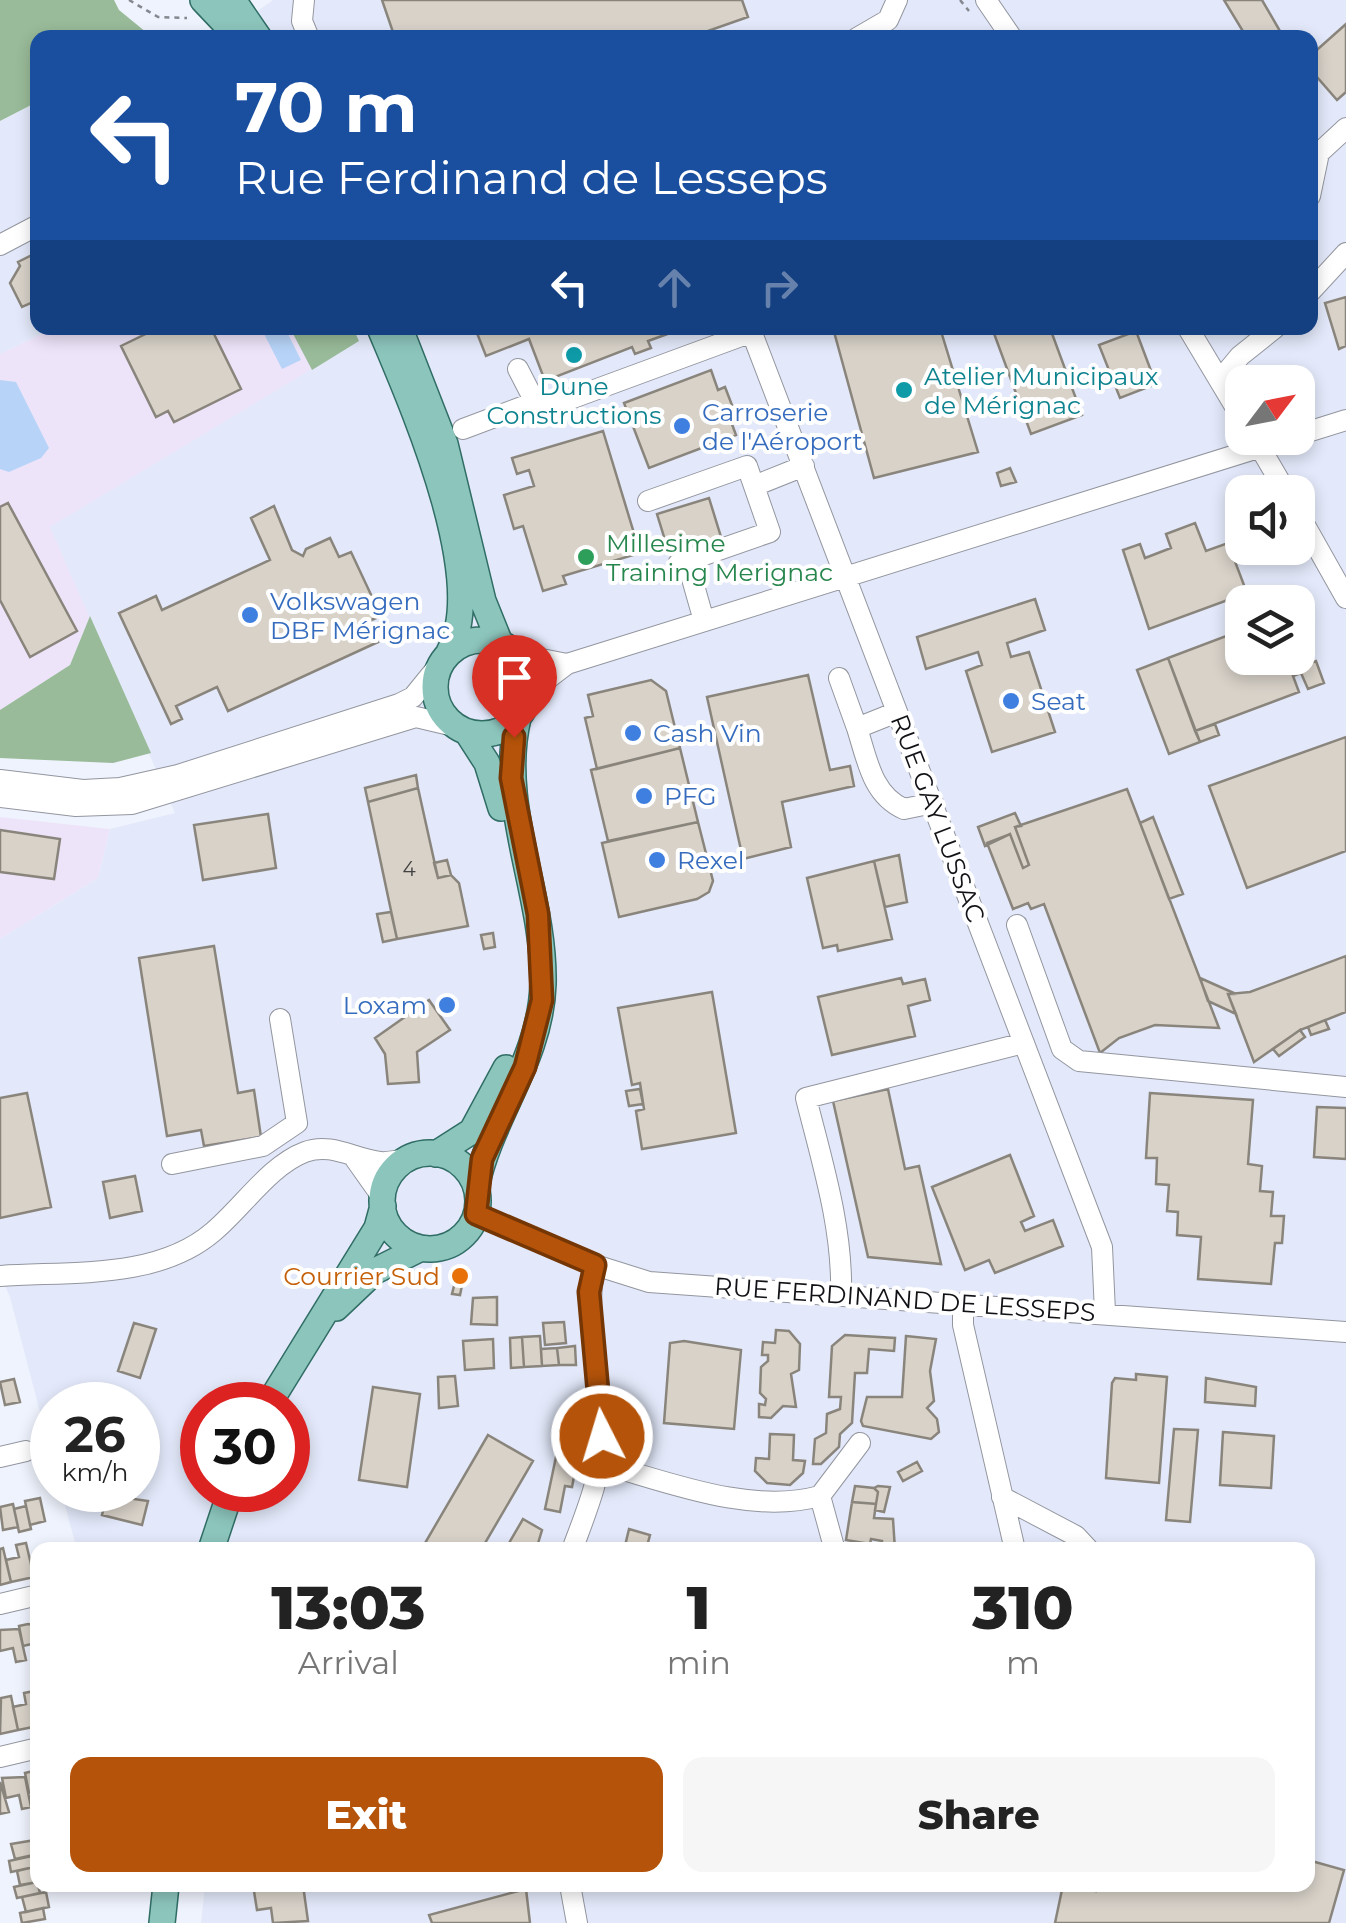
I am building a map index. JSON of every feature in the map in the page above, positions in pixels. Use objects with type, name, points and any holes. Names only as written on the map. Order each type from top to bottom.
[{"type":"main road","points":[[216,3],[235,30]]},
{"type":"main road","points":[[216,3],[248,30]]},
{"type":"main road","points":[[283,1382],[377,1228],[391,1174],[410,1158],[436,1154],[472,1131],[483,1115],[513,1049],[526,986],[522,919],[496,782],[435,698],[444,659],[460,632],[458,570],[428,449],[383,335]]},
{"type":"main road","points":[[322,1320],[375,1271],[421,1248],[449,1246],[470,1227],[476,1214],[482,1159],[525,1067],[542,1000],[538,914],[511,778],[518,718],[529,694],[524,665],[508,648],[483,601],[445,444],[402,335]]},
{"type":"main road","points":[[444,659],[473,640],[508,648]]},
{"type":"main road","points":[[460,729],[494,733],[518,718]]},
{"type":"main road","points":[[436,1154],[461,1164],[476,1187]]},
{"type":"main road","points":[[382,1202],[395,1233],[421,1248]]},
{"type":"main road","points":[[214,1542],[224,1512]]},
{"type":"main road","points":[[162,1923],[165,1892]]},
{"type":"street","points":[[304,0],[302,21],[306,30]]},
{"type":"street","points":[[871,30],[888,20],[897,0]]},
{"type":"street","points":[[986,0],[1007,30]]},
{"type":"street","points":[[1318,157],[1346,128]]},
{"type":"street","points":[[0,245],[30,230]]},
{"type":"street","points":[[1318,283],[1346,253]]},
{"type":"street","points":[[463,429],[535,402],[558,404],[720,335]]},
{"type":"street","name":"RUE GAY LUSSAC","points":[[753,335],[1102,1247],[1104,1312]]},
{"type":"street","points":[[1192,335],[1225,389]]},
{"type":"street","points":[[1240,356],[1250,335]]},
{"type":"street","points":[[1220,380],[1240,356],[1266,335]]},
{"type":"street","points":[[518,369],[535,402]]},
{"type":"street","points":[[1315,430],[1346,420]]},
{"type":"street","points":[[529,694],[567,664],[1225,452]]},
{"type":"street","points":[[648,501],[747,466],[770,532],[683,562],[704,622]]},
{"type":"street","points":[[754,486],[804,466]]},
{"type":"street","points":[[1315,543],[1346,598]]},
{"type":"street","points":[[508,648],[567,664]]},
{"type":"street","points":[[0,780],[83,790],[120,788],[178,775],[399,704],[413,697],[444,659]]},
{"type":"street","points":[[839,678],[884,798],[904,809],[932,804]]},
{"type":"street","points":[[856,728],[898,712]]},
{"type":"street","points":[[0,797],[76,806],[132,804],[416,717],[460,729]]},
{"type":"street","points":[[1017,925],[1062,1050],[1078,1061],[1346,1088]]},
{"type":"street","points":[[280,1018],[297,1124],[313,1150]]},
{"type":"street","points":[[841,1295],[842,1265],[833,1212],[806,1098],[1024,1043]]},
{"type":"street","points":[[172,1164],[263,1146],[297,1124]]},
{"type":"street","points":[[0,1276],[143,1265],[173,1257],[215,1231],[292,1158],[313,1150],[336,1150],[383,1163],[410,1158]]},
{"type":"street","points":[[353,1156],[382,1202]]},
{"type":"street","name":"RUE FERDINAND DE LESSEPS","points":[[476,1214],[595,1265],[648,1282],[1346,1332]]},
{"type":"street","points":[[575,1542],[598,1481],[600,1464],[602,1436],[589,1292],[595,1265]]},
{"type":"street","points":[[963,1303],[962,1326],[1012,1542]]},
{"type":"street","points":[[600,1464],[710,1493],[791,1504],[820,1496],[860,1444]]},
{"type":"street","points":[[0,1457],[26,1451]]},
{"type":"street","points":[[820,1496],[833,1542]]},
{"type":"street","points":[[1002,1497],[1082,1542]]},
{"type":"street","points":[[0,1604],[30,1597]]},
{"type":"street","points":[[0,1757],[30,1750]]},
{"type":"street","points":[[571,1892],[577,1923]]},
{"type":"path","points":[[129,0],[158,17],[177,20],[216,3]]},
{"type":"shaded area","points":[[273,0],[1346,0],[1346,1923],[201,1923],[204,1892],[1315,1892],[1315,1542],[75,1542],[67,1512],[160,1512],[160,1382],[32,1382],[10,1297],[0,1275],[0,939],[98,878],[110,829],[175,813],[50,527],[358,341],[356,335],[1318,335],[1318,30],[231,30]]},
{"type":"shaded area","points":[[30,106],[30,335],[39,335],[0,354],[0,121]]},
{"type":"shaded area","points":[[39,335],[294,335],[312,370],[51,527],[90,616],[70,665],[0,710],[0,354]]},
{"type":"shaded area","points":[[0,817],[110,829],[98,878],[0,939]]},
{"type":"green space","points":[[0,0],[114,0],[119,10],[143,30],[30,30],[30,106],[0,121]]},
{"type":"green space","points":[[294,335],[356,335],[359,341],[312,370]]},
{"type":"green space","points":[[90,616],[151,753],[113,763],[0,758],[0,710],[70,665]]},
{"type":"water","points":[[265,335],[288,335],[301,360],[282,369]]},
{"type":"water","points":[[0,380],[16,382],[49,448],[41,458],[9,472],[0,469]]},
{"type":"building","points":[[382,0],[742,0],[748,17],[711,30],[392,30]]},
{"type":"building","points":[[1224,0],[1262,0],[1279,30],[1242,30]]},
{"type":"building","points":[[1346,24],[1346,92],[1337,100],[1318,78],[1318,49]]},
{"type":"building","points":[[30,256],[30,304],[22,307],[10,283],[20,266],[18,262]]},
{"type":"building","points":[[1346,297],[1346,346],[1339,349],[1325,303]]},
{"type":"building","points":[[144,335],[214,335],[241,389],[174,422],[168,411],[156,417],[121,346]]},
{"type":"building","name":"Dune Constructions","points":[[478,335],[665,335],[648,341],[651,348],[635,354],[632,347],[545,381],[529,339],[486,356]]},
{"type":"building","name":"Atelier Municipaux de Mérignac","points":[[835,335],[942,335],[978,452],[874,478]]},
{"type":"building","name":"Atelier Municipaux de Mérignac","points":[[995,335],[1053,335],[1082,415],[1031,434]]},
{"type":"building","name":"Atelier Municipaux de Mérignac","points":[[1125,335],[1138,335],[1156,384],[1120,398],[1099,345]]},
{"type":"building","name":"Carroserie de l'Aéroport","points":[[711,370],[718,390],[725,387],[735,413],[729,416],[736,435],[649,468],[624,403]]},
{"type":"building","points":[[603,431],[640,553],[563,576],[566,584],[543,591],[523,526],[514,529],[504,495],[534,486],[529,470],[517,474],[512,458]]},
{"type":"building","points":[[1010,468],[1016,482],[1001,486],[997,473]]},
{"type":"building","points":[[709,498],[721,537],[669,553],[657,514]]},
{"type":"building","points":[[8,503],[77,631],[30,657],[0,600],[0,507]]},
{"type":"building","name":"Volkswagen DBF Mérignac","points":[[274,506],[292,550],[303,556],[306,549],[330,538],[339,557],[351,552],[381,616],[369,621],[378,642],[228,711],[217,687],[176,706],[182,719],[171,724],[119,613],[156,596],[162,610],[270,560],[251,518]]},
{"type":"building","points":[[1195,523],[1206,551],[1225,544],[1225,565],[1236,565],[1244,585],[1225,585],[1225,601],[1149,629],[1123,550],[1140,544],[1145,558],[1171,548],[1166,534]]},
{"type":"building","name":"Seat","points":[[1035,599],[1045,630],[1007,643],[1011,657],[1029,652],[1055,732],[992,752],[966,671],[982,665],[978,652],[926,669],[917,637]]},
{"type":"building","points":[[1225,636],[1225,675],[1296,675],[1299,692],[1195,731],[1168,658]]},
{"type":"building","points":[[1168,658],[1200,742],[1169,754],[1137,670]]},
{"type":"building","points":[[1316,661],[1324,683],[1308,689],[1302,675],[1315,675]]},
{"type":"building","points":[[808,675],[830,770],[850,766],[854,786],[782,802],[791,847],[743,859],[707,697]]},
{"type":"building","name":"Cash Vin","points":[[651,680],[666,691],[680,748],[597,769],[585,718],[593,716],[588,695]]},
{"type":"building","points":[[1215,724],[1219,735],[1200,742],[1195,731]]},
{"type":"building","points":[[1346,737],[1346,851],[1247,888],[1209,786]]},
{"type":"building","name":"PFG","points":[[680,748],[698,822],[608,841],[591,770]]},
{"type":"building","points":[[416,775],[418,788],[368,802],[365,788]]},
{"type":"building","points":[[418,788],[438,878],[451,875],[459,883],[468,926],[397,939],[368,802]]},
{"type":"building","points":[[1127,789],[1219,1028],[1155,1025],[1119,1038],[1100,1053],[1044,904],[1031,909],[1028,903],[1013,909],[987,843],[1010,834],[1023,868],[1029,865],[1015,827]]},
{"type":"building","points":[[1015,813],[1021,826],[1015,827],[1029,865],[1023,868],[1010,834],[985,846],[978,827]]},
{"type":"building","points":[[268,814],[276,868],[203,880],[194,825]]},
{"type":"building","points":[[1153,817],[1183,894],[1169,899],[1140,823]]},
{"type":"building","name":"Rexel","points":[[698,822],[713,881],[709,892],[697,899],[619,917],[602,843]]},
{"type":"building","points":[[0,830],[60,839],[54,879],[0,872]]},
{"type":"building","points":[[899,855],[907,902],[885,907],[874,861]]},
{"type":"building","points":[[447,860],[451,875],[438,878],[434,863]]},
{"type":"building","points":[[874,861],[892,939],[838,951],[837,945],[823,948],[807,878]]},
{"type":"building","points":[[391,912],[397,939],[383,942],[377,914]]},
{"type":"building","points":[[493,933],[495,947],[484,949],[481,935]]},
{"type":"building","points":[[214,946],[238,1093],[254,1090],[261,1137],[204,1146],[201,1130],[167,1136],[139,958]]},
{"type":"building","points":[[1346,956],[1346,1012],[1300,1030],[1254,1062],[1228,994],[1250,992]]},
{"type":"building","points":[[901,978],[903,984],[925,979],[930,1000],[908,1006],[915,1036],[832,1055],[818,997]]},
{"type":"building","points":[[1200,978],[1236,994],[1228,994],[1236,1014],[1208,1001]]},
{"type":"building","points":[[712,992],[736,1133],[642,1149],[636,1111],[644,1109],[640,1083],[632,1085],[618,1008]]},
{"type":"building","points":[[429,1000],[450,1030],[417,1052],[419,1082],[388,1084],[385,1054],[375,1038]]},
{"type":"building","points":[[1325,1020],[1329,1029],[1311,1035],[1308,1027]]},
{"type":"building","points":[[1300,1030],[1305,1037],[1279,1056],[1273,1049]]},
{"type":"building","points":[[640,1089],[643,1104],[629,1106],[626,1091]]},
{"type":"building","points":[[888,1089],[905,1169],[919,1166],[941,1264],[868,1257],[833,1101]]},
{"type":"building","points":[[27,1093],[51,1207],[0,1218],[0,1098]]},
{"type":"building","points":[[1150,1093],[1253,1100],[1248,1164],[1262,1166],[1260,1191],[1273,1192],[1271,1216],[1284,1216],[1282,1243],[1275,1243],[1271,1284],[1198,1279],[1201,1237],[1177,1235],[1178,1212],[1167,1211],[1169,1185],[1156,1184],[1157,1158],[1146,1158]]},
{"type":"building","points":[[1317,1107],[1346,1108],[1346,1159],[1314,1157]]},
{"type":"building","points":[[1010,1155],[1034,1216],[1021,1222],[1025,1231],[1053,1220],[1063,1246],[995,1273],[989,1260],[965,1270],[932,1187]]},
{"type":"building","points":[[135,1176],[142,1211],[110,1218],[103,1182]]},
{"type":"building","points":[[458,1270],[465,1271],[460,1295],[452,1294]]},
{"type":"building","points":[[497,1297],[497,1325],[471,1324],[473,1298]]},
{"type":"building","points":[[564,1322],[566,1343],[545,1345],[543,1323]]},
{"type":"building","points":[[134,1323],[156,1329],[140,1378],[118,1371]]},
{"type":"building","points":[[776,1330],[789,1331],[800,1344],[799,1370],[791,1374],[796,1407],[783,1406],[771,1418],[759,1417],[759,1404],[765,1405],[766,1399],[760,1393],[761,1367],[768,1361],[768,1355],[762,1355],[763,1342],[775,1343]]},
{"type":"building","points":[[845,1335],[895,1338],[894,1351],[869,1349],[867,1373],[855,1373],[852,1423],[840,1434],[839,1447],[821,1464],[813,1464],[815,1439],[826,1433],[827,1414],[840,1409],[841,1397],[829,1397],[832,1346]]},
{"type":"building","points":[[540,1336],[542,1366],[524,1367],[522,1337]]},
{"type":"building","points":[[906,1336],[936,1339],[930,1371],[934,1401],[927,1408],[937,1419],[939,1432],[931,1439],[863,1426],[861,1421],[867,1397],[902,1397]]},
{"type":"building","points":[[522,1337],[524,1367],[511,1368],[510,1338]]},
{"type":"building","points":[[493,1339],[494,1368],[465,1370],[463,1341]]},
{"type":"building","points":[[684,1341],[741,1350],[734,1429],[664,1423],[670,1343]]},
{"type":"building","points":[[575,1346],[576,1365],[559,1365],[557,1348]]},
{"type":"building","points":[[557,1348],[559,1365],[542,1366],[541,1349]]},
{"type":"building","points":[[1136,1374],[1167,1377],[1159,1483],[1106,1478],[1112,1383],[1115,1378],[1136,1380]]},
{"type":"building","points":[[455,1376],[458,1406],[439,1408],[438,1377]]},
{"type":"building","points":[[1206,1378],[1256,1387],[1255,1406],[1205,1402]]},
{"type":"building","points":[[14,1379],[20,1402],[5,1405],[0,1382]]},
{"type":"building","points":[[373,1387],[420,1394],[407,1487],[359,1480]]},
{"type":"building","points":[[1174,1429],[1198,1430],[1190,1522],[1166,1520]]},
{"type":"building","points":[[1223,1432],[1274,1436],[1271,1488],[1220,1485]]},
{"type":"building","points":[[770,1434],[794,1435],[793,1460],[805,1461],[803,1473],[790,1485],[767,1483],[755,1471],[756,1458],[769,1459]]},
{"type":"building","points":[[488,1435],[533,1461],[486,1542],[426,1542]]},
{"type":"building","points":[[556,1457],[577,1461],[572,1487],[565,1486],[560,1512],[545,1509]]},
{"type":"building","points":[[917,1462],[922,1471],[903,1481],[898,1472]]},
{"type":"building","points":[[855,1486],[874,1488],[878,1492],[876,1504],[852,1502]]},
{"type":"building","points":[[890,1487],[884,1512],[875,1510],[878,1492],[874,1488]]},
{"type":"building","points":[[30,1500],[30,1512],[43,1512],[45,1521],[30,1525],[25,1501]]},
{"type":"building","points":[[852,1502],[876,1504],[874,1518],[893,1519],[894,1542],[846,1540]]},
{"type":"building","points":[[13,1504],[18,1527],[3,1530],[0,1507]]},
{"type":"building","points":[[26,1506],[31,1529],[19,1532],[14,1509]]},
{"type":"building","points":[[103,1512],[145,1512],[142,1525],[102,1515]]},
{"type":"building","points":[[523,1519],[542,1530],[538,1542],[510,1542]]},
{"type":"building","points":[[629,1529],[650,1535],[648,1542],[626,1542]]},
{"type":"building","points":[[26,1543],[30,1578],[11,1582],[6,1560],[19,1557],[16,1545]]},
{"type":"building","points":[[3,1548],[11,1582],[0,1585],[0,1549]]},
{"type":"building","points":[[30,1624],[30,1644],[23,1646],[19,1626]]},
{"type":"building","points":[[19,1629],[26,1660],[16,1662],[13,1648],[0,1651],[0,1630]]},
{"type":"building","points":[[30,1692],[30,1728],[18,1730],[13,1707],[26,1704],[24,1693]]},
{"type":"building","points":[[11,1696],[18,1730],[0,1734],[1,1698]]},
{"type":"building","points":[[30,1772],[30,1793],[29,1793],[25,1773]]},
{"type":"building","points":[[25,1777],[30,1807],[22,1809],[19,1795],[6,1798],[2,1778]]},
{"type":"building","points":[[0,1782],[9,1812],[0,1814]]},
{"type":"building","points":[[30,1841],[30,1856],[15,1859],[11,1844]]},
{"type":"building","points":[[30,1856],[30,1868],[11,1872],[9,1861]]},
{"type":"building","points":[[1315,1862],[1344,1870],[1329,1923],[1055,1923],[1062,1892],[1315,1892]]},
{"type":"building","points":[[30,1868],[30,1883],[20,1885],[17,1871]]},
{"type":"building","points":[[30,1884],[30,1892],[40,1893],[17,1898],[14,1887]]},
{"type":"building","points":[[46,1892],[49,1907],[26,1912],[22,1897]]},
{"type":"building","points":[[254,1892],[304,1892],[308,1921],[273,1923],[271,1908],[257,1910]]},
{"type":"building","points":[[526,1892],[530,1923],[432,1923],[429,1915]]},
{"type":"building","points":[[43,1908],[45,1919],[22,1923],[20,1913]]},
{"type":"place","name":"Dune Constructions","points":[[574,355]]},
{"type":"place","name":"Atelier Municipaux de Mérignac","points":[[904,390]]},
{"type":"place","name":"Carroserie de l'Aéroport","points":[[682,426]]},
{"type":"place","name":"Millesime Training Merignac","points":[[586,557]]},
{"type":"place","name":"Volkswagen DBF Mérignac","points":[[250,615]]},
{"type":"place","name":"Seat","points":[[1011,701]]},
{"type":"place","name":"Cash Vin","points":[[633,733]]},
{"type":"place","name":"PFG","points":[[644,796]]},
{"type":"place","name":"Rexel","points":[[657,860]]},
{"type":"place","name":"Loxam","points":[[447,1005]]},
{"type":"place","name":"Courrier Sud","points":[[460,1276]]},
{"type":"route","points":[[514,737],[511,778],[538,914],[542,1000],[525,1067],[482,1159],[476,1214],[595,1265],[589,1292],[602,1436]]}]
